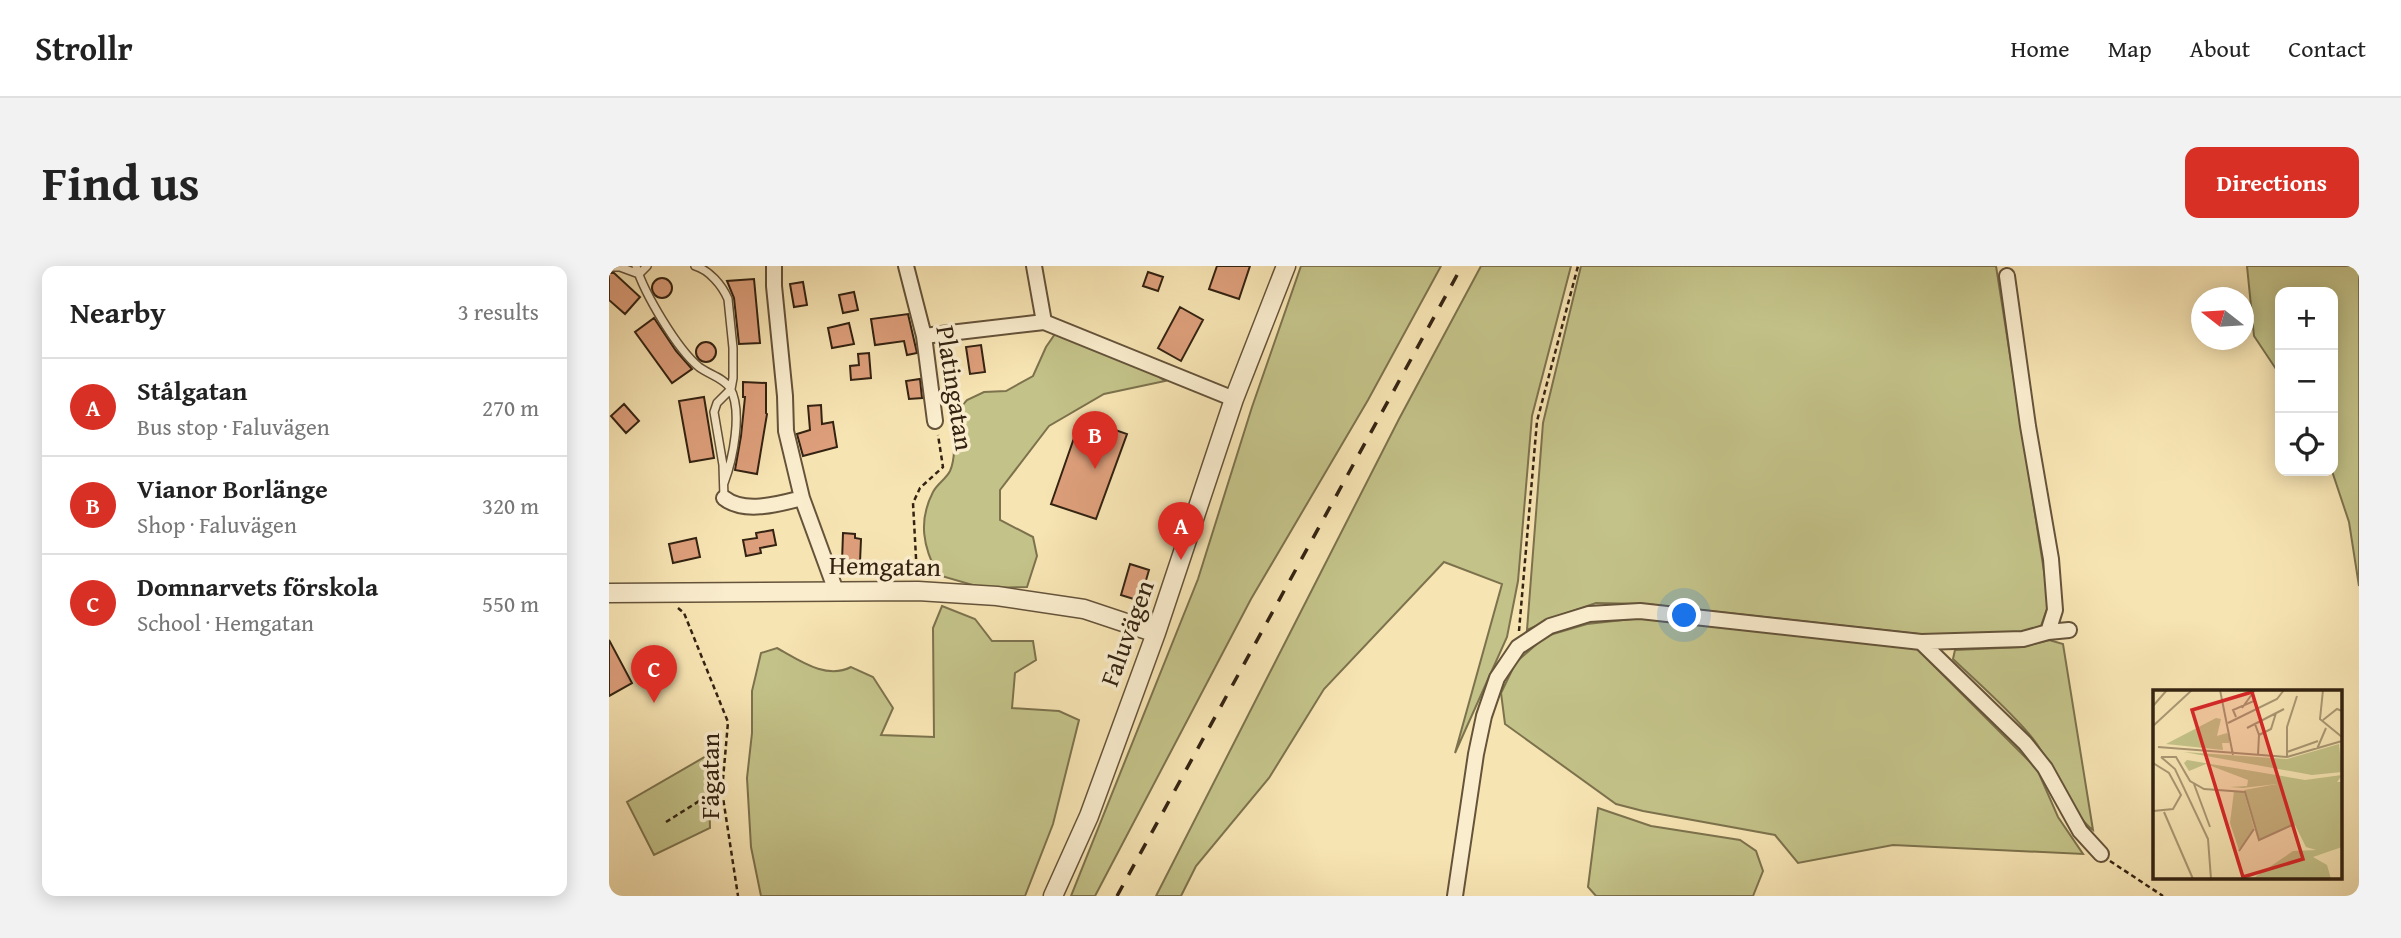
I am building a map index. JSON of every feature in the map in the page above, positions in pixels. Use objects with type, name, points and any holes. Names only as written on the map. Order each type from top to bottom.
[{"type":"street","points":[[774,266],[786,431],[802,498],[837,592]]},
{"type":"street","name":"Platingatan","points":[[906,266],[923,336],[935,421]]},
{"type":"street","points":[[1034,266],[1044,322]]},
{"type":"street","name":"Faluvägen","points":[[1053,896],[1089,816],[1156,634],[1234,399],[1286,266]]},
{"type":"street","points":[[2007,275],[2056,610],[2048,632]]},
{"type":"street","points":[[923,336],[1044,322],[1234,399]]},
{"type":"street","points":[[724,491],[731,504],[754,506],[802,498]]},
{"type":"street","name":"Hemgatan","points":[[609,591],[918,591],[996,596],[1084,609],[1156,634]]},
{"type":"street","points":[[1455,896],[1476,754],[1484,716],[1497,678],[1518,647],[1551,626],[1589,614],[1640,611],[1921,642],[2023,639],[2069,630]]},
{"type":"street","points":[[1921,642],[2025,743],[2045,768],[2080,831],[2101,855]]},
{"type":"lane","points":[[609,267],[638,270],[646,266]]},
{"type":"lane","points":[[695,266],[706,271],[728,299],[733,348],[731,389],[736,424],[724,491]]},
{"type":"lane","points":[[638,270],[646,294],[689,357],[731,389]]},
{"type":"lane","points":[[724,491],[723,465],[713,412],[717,403],[731,389]]},
{"type":"path","points":[[1518,647],[1537,421],[1578,266]]},
{"type":"path","name":"Platingatan","points":[[918,591],[913,503],[920,488],[943,467],[935,421]]},
{"type":"path","name":"Fägatan","points":[[658,593],[684,613],[728,722],[722,791],[738,896]]},
{"type":"path","points":[[666,822],[704,798],[722,791]]},
{"type":"path","points":[[2101,855],[2163,896]]},
{"type":"shaded area","points":[[1301,266],[1441,266],[1368,400],[1251,599],[1095,896],[1071,896],[1198,579],[1252,407]]},
{"type":"shaded area","points":[[1481,266],[1571,266],[1532,416],[1518,581],[1507,637],[1455,753],[1502,584],[1444,562],[1324,689],[1269,778],[1196,866],[1181,896],[1156,896],[1399,419]]},
{"type":"shaded area","points":[[1581,266],[1996,266],[2049,603],[2041,626],[2014,635],[1919,634],[1646,604],[1596,603],[1527,630],[1543,423]]},
{"type":"shaded area","points":[[2247,266],[2359,266],[2359,586],[2349,522],[2334,476],[2338,476],[2338,287],[2275,287],[2275,368],[2254,336],[2254,287],[2249,287]]},
{"type":"shaded area","points":[[1055,334],[1148,369],[1165,381],[1104,394],[1049,426],[1000,490],[1000,520],[1033,537],[1037,556],[1027,587],[983,588],[938,575],[926,544],[924,524],[933,492],[952,465],[952,417],[967,400],[984,392],[1006,391],[1033,376]]},
{"type":"shaded area","points":[[942,606],[975,619],[992,641],[1033,641],[1036,660],[1015,673],[1012,708],[1059,711],[1079,720],[1053,824],[1025,896],[761,896],[751,847],[747,778],[752,733],[752,691],[761,653],[777,648],[822,670],[851,667],[873,677],[893,708],[881,735],[934,737],[933,628]]},
{"type":"shaded area","points":[[1641,618],[1916,648],[2037,769],[2058,817],[2083,854],[1893,845],[1798,863],[1775,835],[1616,804],[1505,724],[1501,693],[1516,662],[1546,636],[1587,624]]},
{"type":"shaded area","points":[[2049,640],[2063,644],[2093,830],[2078,814],[2041,750],[2026,730],[1953,659],[1955,650],[2022,647]]},
{"type":"shaded area","points":[[708,755],[710,828],[654,855],[627,802]]},
{"type":"shaded area","points":[[1598,808],[1651,826],[1740,840],[1756,851],[1763,871],[1753,896],[1596,896],[1588,887]]},
{"type":"building","points":[[1217,266],[1250,266],[1239,299],[1209,289]]},
{"type":"building","points":[[1148,272],[1163,277],[1158,291],[1143,286]]},
{"type":"building","points":[[609,273],[614,273],[640,297],[625,314],[609,300]]},
{"type":"building","points":[[662,278],[669,281],[672,288],[669,295],[662,298],[655,295],[652,288],[655,281]]},
{"type":"building","points":[[754,279],[760,343],[739,344],[734,298],[727,281]]},
{"type":"building","points":[[803,282],[807,305],[794,307],[790,284]]},
{"type":"building","points":[[854,292],[858,310],[843,313],[839,295]]},
{"type":"building","points":[[1180,307],[1203,320],[1181,361],[1158,348]]},
{"type":"building","points":[[908,314],[917,353],[907,355],[904,341],[875,345],[871,319]]},
{"type":"building","points":[[654,318],[692,369],[672,383],[635,332]]},
{"type":"building","points":[[849,323],[854,344],[832,348],[828,328]]},
{"type":"building","points":[[706,342],[713,345],[716,352],[713,359],[706,362],[699,359],[696,352],[699,345]]},
{"type":"building","points":[[981,345],[985,372],[970,374],[966,347]]},
{"type":"building","points":[[869,353],[871,378],[851,380],[850,366],[859,365],[858,354]]},
{"type":"building","points":[[920,379],[922,398],[909,399],[906,381]]},
{"type":"building","points":[[743,382],[766,383],[767,414],[757,474],[735,470],[745,397]]},
{"type":"building","points":[[704,397],[714,458],[690,462],[679,401]]},
{"type":"building","points":[[624,404],[639,421],[626,433],[611,416]]},
{"type":"building","points":[[821,405],[822,424],[833,422],[837,447],[803,456],[797,434],[810,430],[808,406]]},
{"type":"building","points":[[1081,418],[1127,434],[1096,519],[1051,504]]},
{"type":"building","points":[[773,530],[776,545],[760,548],[761,553],[746,556],[743,540],[757,538],[756,533]]},
{"type":"building","points":[[843,533],[855,534],[855,538],[861,539],[860,562],[842,562]]},
{"type":"building","points":[[696,538],[700,557],[673,563],[669,544]]},
{"type":"building","points":[[909,563],[909,575],[869,575],[869,564]]},
{"type":"building","points":[[1130,564],[1149,570],[1140,601],[1121,595]]},
{"type":"building","points":[[609,640],[632,683],[609,696]]},
{"type":"railway","points":[[1117,896],[1462,266]]},
{"type":"place","name":"Vianor Borlänge","points":[[1095,469]]},
{"type":"place","name":"Stålgatan","points":[[1181,560]]},
{"type":"place","name":"Domnarvets förskola","points":[[654,703]]}]
